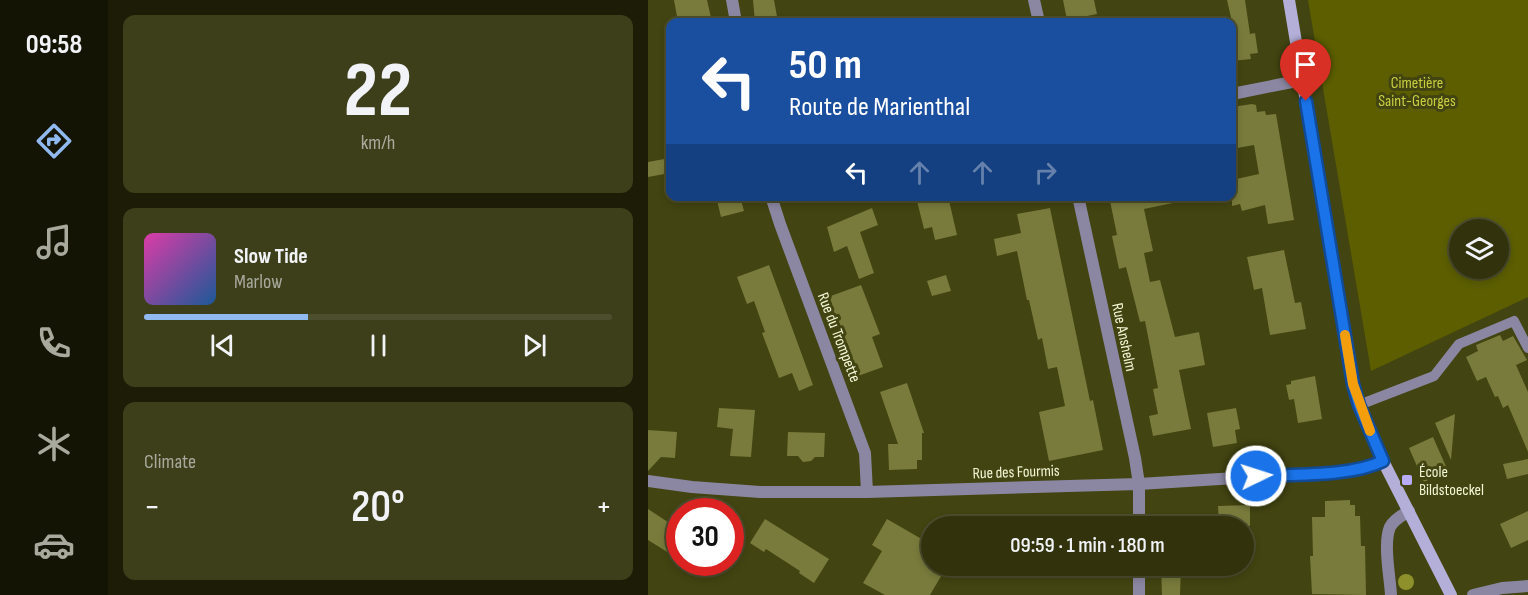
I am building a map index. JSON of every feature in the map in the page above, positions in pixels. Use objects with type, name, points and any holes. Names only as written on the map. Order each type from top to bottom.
[{"type":"street","points":[[732,0],[735,18]]},
{"type":"street","points":[[1034,0],[1038,18]]},
{"type":"street","points":[[1289,0],[1353,384],[1359,405],[1383,461],[1451,595]]},
{"type":"street","points":[[1236,92],[1302,80]]},
{"type":"street","name":"Rue du Trompette","points":[[773,201],[865,453],[867,492]]},
{"type":"street","name":"Rue Anshelm","points":[[1079,201],[1136,458],[1139,516]]},
{"type":"street","name":"Rue des Fourmis","points":[[648,481],[760,492],[867,492],[1139,484],[1348,471],[1383,461]]},
{"type":"street","points":[[1391,595],[1388,545],[1390,526],[1399,517],[1409,512]]},
{"type":"street","points":[[1139,576],[1139,595]]},
{"type":"street","points":[[1473,595],[1502,588],[1528,586]]},
{"type":"lane","points":[[1359,405],[1434,376],[1459,344],[1514,321],[1528,348]]},
{"type":"green space","name":"Cimetière Saint-Georges","points":[[1308,0],[1528,0],[1528,297],[1371,371]]},
{"type":"building","points":[[674,0],[707,0],[711,18],[677,18]]},
{"type":"building","points":[[753,0],[774,0],[777,18],[755,18]]},
{"type":"building","points":[[1063,0],[1094,0],[1097,14],[1067,18]]},
{"type":"building","points":[[1227,0],[1245,0],[1250,34],[1255,33],[1258,53],[1250,54],[1251,59],[1236,61],[1236,18],[1231,18]]},
{"type":"building","points":[[1252,104],[1256,105],[1257,112],[1265,111],[1266,115],[1276,114],[1294,220],[1268,224],[1265,205],[1242,211],[1240,204],[1232,206],[1232,201],[1236,201],[1236,179],[1259,174],[1254,145],[1237,148],[1236,106]]},
{"type":"building","points":[[666,159],[666,174],[648,177],[648,162]]},
{"type":"building","points":[[717,201],[741,201],[744,211],[721,217]]},
{"type":"building","points":[[917,201],[949,201],[957,235],[935,240],[932,227],[924,229]]},
{"type":"building","points":[[1110,201],[1173,201],[1173,203],[1144,209],[1153,251],[1144,253],[1150,282],[1160,280],[1175,337],[1199,332],[1205,365],[1179,370],[1191,429],[1153,436],[1149,416],[1158,414],[1153,389],[1158,388],[1145,321],[1140,322],[1126,267],[1119,269],[1112,236],[1117,235]]},
{"type":"building","points":[[872,208],[878,225],[860,232],[874,273],[859,279],[847,246],[834,252],[827,227]]},
{"type":"building","points":[[1050,208],[1090,401],[1093,400],[1103,450],[1049,461],[1039,412],[1065,406],[1057,367],[1048,369],[1042,338],[1038,340],[1017,251],[997,256],[994,239],[1021,233],[1017,214]]},
{"type":"building","points":[[1284,250],[1295,303],[1301,302],[1306,329],[1270,335],[1262,288],[1254,290],[1247,257]]},
{"type":"building","points":[[769,265],[813,385],[799,391],[792,373],[779,378],[762,333],[765,332],[754,301],[747,304],[737,277]]},
{"type":"building","points":[[946,275],[951,291],[932,296],[927,281]]},
{"type":"building","points":[[861,285],[880,334],[872,337],[883,367],[858,376],[828,297]]},
{"type":"building","points":[[1500,335],[1503,341],[1513,336],[1527,360],[1516,365],[1528,392],[1528,452],[1508,405],[1503,408],[1486,377],[1477,381],[1466,357],[1478,351],[1476,345]]},
{"type":"building","points":[[1315,376],[1322,419],[1298,423],[1294,399],[1289,400],[1286,385],[1291,384],[1291,381]]},
{"type":"building","points":[[907,383],[924,433],[922,433],[922,460],[917,460],[917,469],[889,470],[888,444],[898,444],[880,392]]},
{"type":"building","points":[[719,408],[755,410],[751,457],[730,456],[733,429],[717,427]]},
{"type":"building","points":[[1236,408],[1240,429],[1235,430],[1237,443],[1213,447],[1207,413]]},
{"type":"building","points":[[1455,414],[1451,460],[1435,423]]},
{"type":"building","points":[[648,430],[677,432],[675,458],[661,457],[648,471]]},
{"type":"building","points":[[788,432],[825,433],[824,457],[815,457],[811,461],[803,462],[798,456],[787,456]]},
{"type":"building","points":[[1433,437],[1448,471],[1424,482],[1409,448]]},
{"type":"building","points":[[1528,459],[1528,474],[1507,479],[1503,464]]},
{"type":"building","points":[[1350,500],[1350,505],[1355,505],[1355,516],[1360,516],[1361,546],[1365,546],[1366,595],[1312,594],[1310,556],[1313,556],[1312,517],[1325,517],[1325,501]]},
{"type":"building","points":[[1250,505],[1250,516],[1218,516],[1218,506]]},
{"type":"building","points":[[648,509],[666,521],[666,551],[648,540]]},
{"type":"building","points":[[1528,511],[1528,540],[1511,548],[1500,524]]},
{"type":"building","points":[[765,519],[829,559],[814,583],[766,549],[764,552],[750,543]]},
{"type":"building","points":[[887,519],[921,539],[921,576],[941,576],[930,595],[885,595],[863,583],[882,551],[872,545]]},
{"type":"building","points":[[1161,576],[1181,576],[1180,595],[1162,595]]},
{"type":"slow traffic","points":[[1345,335],[1353,384],[1370,431]]},
{"type":"place","name":"École Bildstoeckel","points":[[1407,480]]},
{"type":"route","points":[[1256,476],[1348,471],[1383,461],[1359,405],[1353,384],[1306,101]]}]
